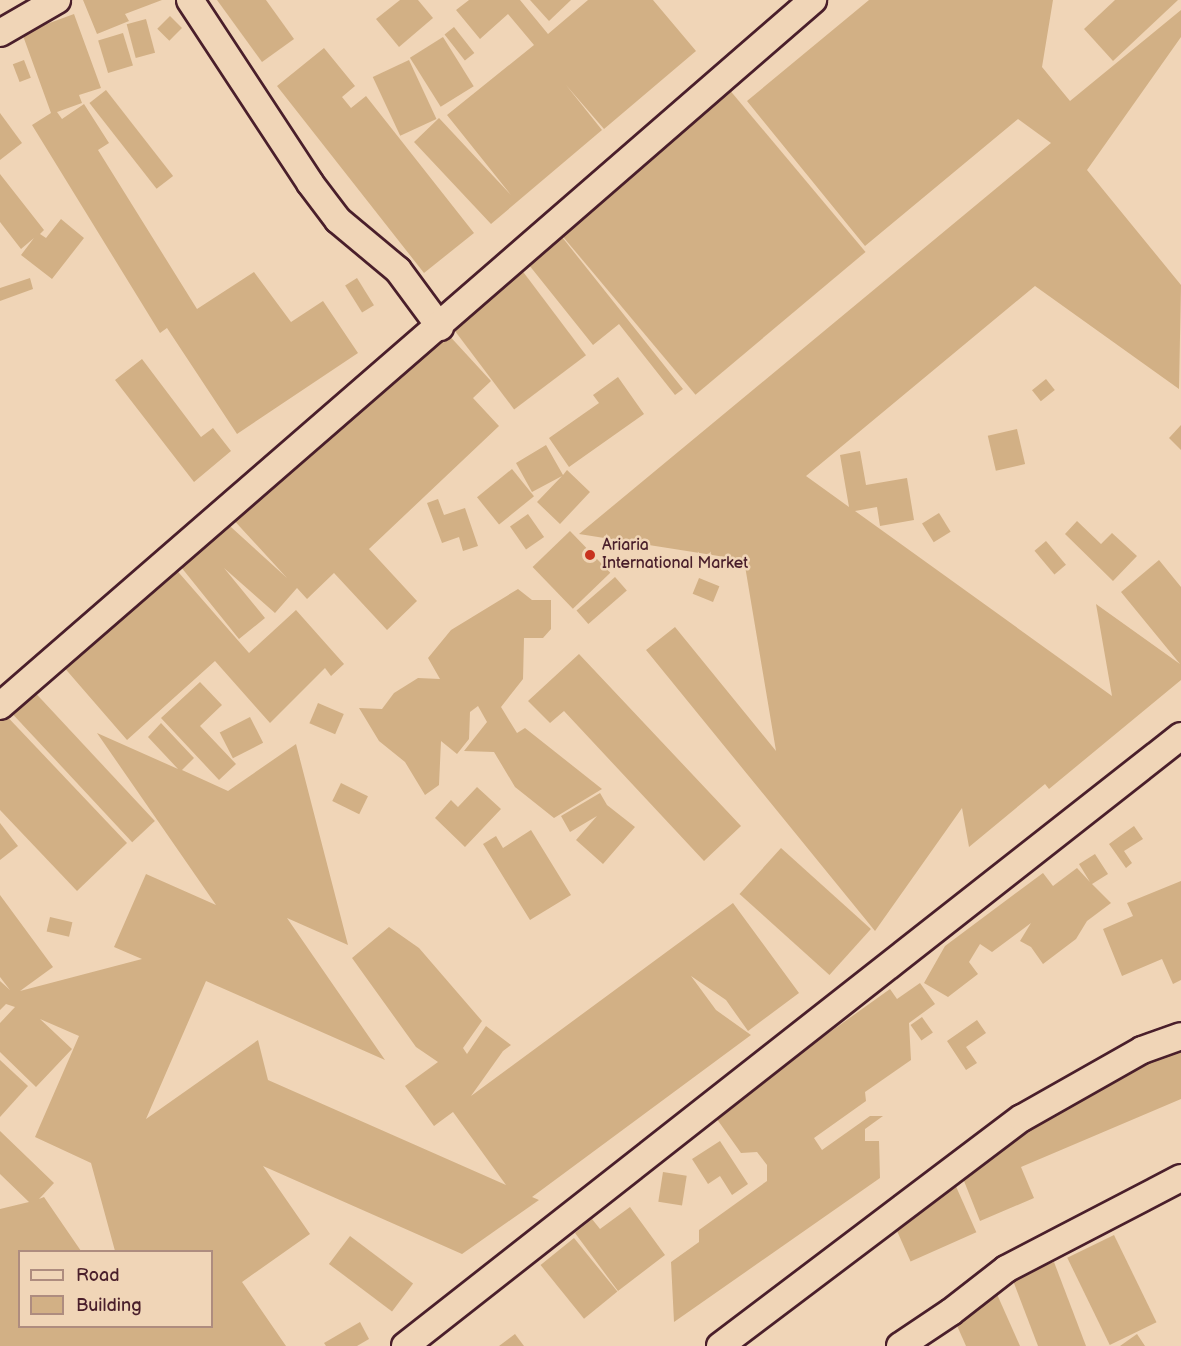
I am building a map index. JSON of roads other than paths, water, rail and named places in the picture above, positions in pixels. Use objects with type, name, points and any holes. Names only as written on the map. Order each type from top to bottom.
[{"type":"street","points":[[0,33],[57,0]]},
{"type":"street","points":[[190,0],[317,193],[338,220],[398,270],[440,327]]},
{"type":"street","points":[[0,706],[440,327],[813,0]]},
{"type":"street","points":[[405,1346],[1181,736]]},
{"type":"street","points":[[720,1346],[1022,1118],[1142,1050],[1181,1036]]},
{"type":"street","points":[[900,1346],[951,1312],[1006,1269],[1181,1178]]},
{"type":"place","name":"Ariaria International Market","points":[[590,555]]}]
